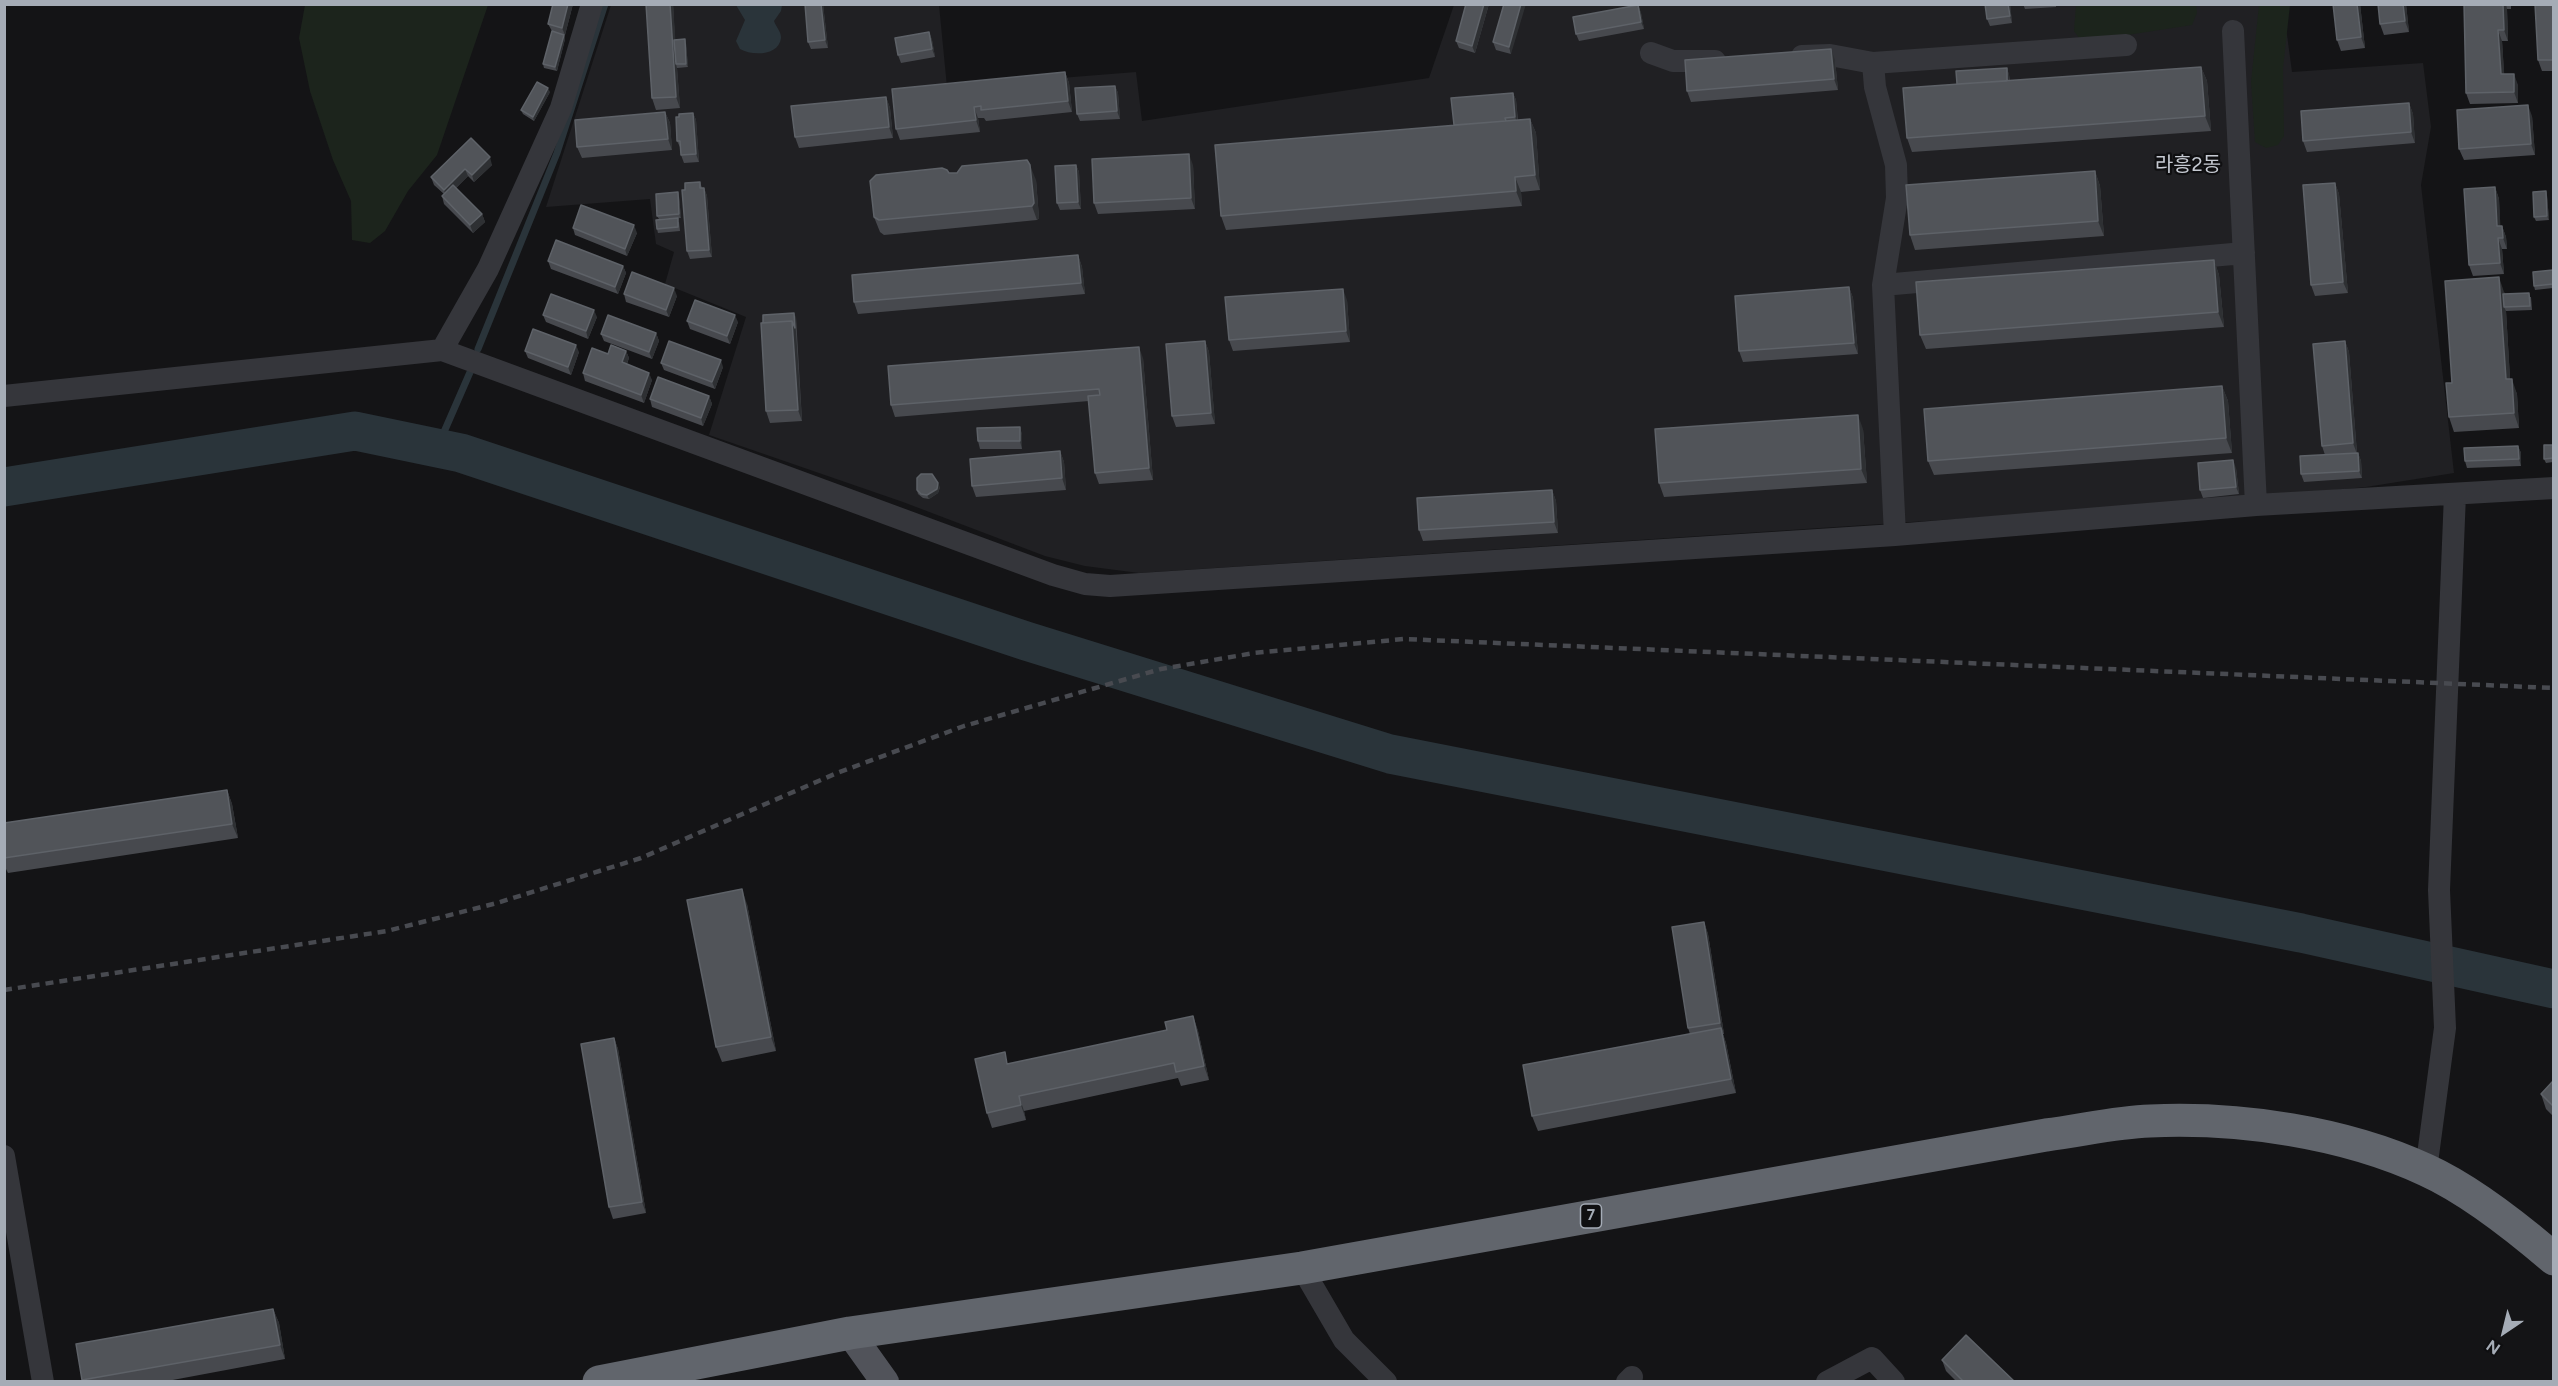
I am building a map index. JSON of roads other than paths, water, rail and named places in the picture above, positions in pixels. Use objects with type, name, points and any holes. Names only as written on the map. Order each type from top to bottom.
[{"type":"highway","name":"7","points":[[599,1382],[850,1333],[1302,1268],[2046,1135],[2149,1121],[2262,1124],[2366,1148],[2426,1170],[2445,1180],[2526,1235],[2553,1258]]},
{"type":"main road","points":[[850,1333],[885,1382]]},
{"type":"street","points":[[442,350],[488,269],[552,128],[573,72],[592,4]]},
{"type":"street","points":[[2233,31],[2256,506]]},
{"type":"street","points":[[1776,57],[1830,55],[1873,63],[2126,45]]},
{"type":"street","points":[[1651,53],[1672,61],[1732,60]]},
{"type":"street","points":[[1873,63],[1875,87],[1896,165],[1897,198],[1884,285],[1896,535]]},
{"type":"street","points":[[1884,285],[2244,253]]},
{"type":"street","points":[[4,396],[442,350],[1053,575],[1085,584],[1110,586],[1896,535],[2256,506],[2553,488]]},
{"type":"street","points":[[2426,1170],[2445,1028],[2439,890],[2455,494]]},
{"type":"street","points":[[4,1156],[43,1382]]},
{"type":"street","points":[[1302,1268],[1344,1340],[1386,1382]]},
{"type":"street","points":[[1827,1382],[1872,1359],[1894,1382]]},
{"type":"waterway","points":[[478,349],[557,153],[605,4]]},
{"type":"waterway","points":[[437,448],[471,370]]},
{"type":"waterway","points":[[4,487],[355,431],[461,453],[1026,641],[1390,754],[2301,933],[2554,989]]},
{"type":"railway","points":[[4,990],[387,931],[497,903],[641,858],[837,773],[964,726],[1161,669],[1254,653],[1404,639],[2554,688]]},
{"type":"district","name":"라흥2동","points":[[2188,165]]}]
